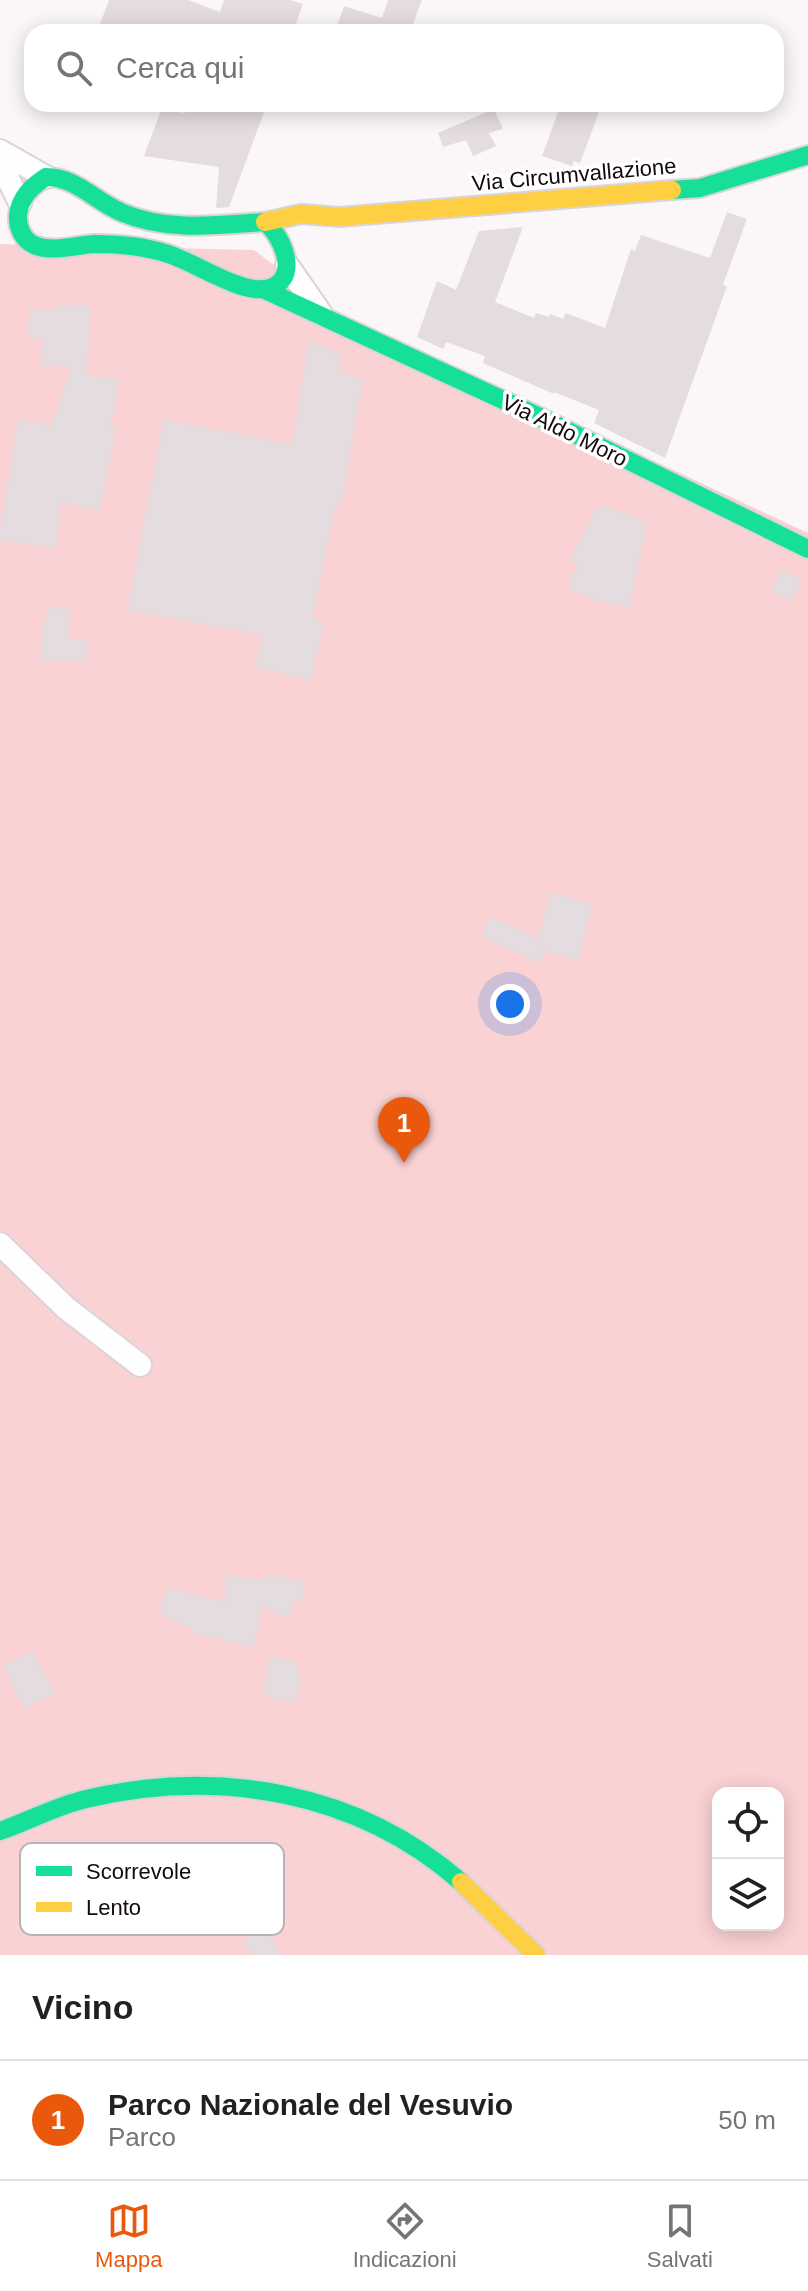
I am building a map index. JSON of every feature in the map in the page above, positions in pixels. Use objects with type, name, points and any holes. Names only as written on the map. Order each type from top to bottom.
[{"type":"main road","name":"Via Circumvallazione","points":[[46,177],[62,177],[123,213],[155,222],[198,227],[265,222],[301,214],[339,217],[700,188],[808,155]]},
{"type":"main road","points":[[0,235],[18,212],[30,187],[46,177]]},
{"type":"main road","points":[[18,212],[24,237],[38,247]]},
{"type":"main road","name":"Via Circumvallazione","points":[[312,234],[339,217]]},
{"type":"main road","points":[[263,289],[274,286],[283,277],[290,255],[281,236],[265,222]]},
{"type":"main road","name":"Via Aldo Moro","points":[[38,247],[107,244],[137,247],[183,259],[249,287],[263,289],[544,419],[808,549]]},
{"type":"main road","points":[[17,250],[38,247]]},
{"type":"main road","points":[[0,1831],[40,1814],[102,1796],[177,1788],[238,1786],[282,1794],[342,1813],[398,1836],[448,1871],[536,1955]]},
{"type":"street","points":[[0,151],[46,177]]},
{"type":"street","points":[[0,162],[18,212]]},
{"type":"street","points":[[290,255],[321,314]]},
{"type":"street","points":[[0,1244],[66,1308],[140,1365]]},
{"type":"shaded area","points":[[0,244],[254,250],[337,313],[808,533],[808,1955],[0,1955]]},
{"type":"building","points":[[109,0],[188,0],[220,12],[224,0],[290,0],[303,4],[296,24],[100,24]]},
{"type":"building","points":[[388,0],[422,0],[413,24],[338,24],[344,6],[382,18]]},
{"type":"building","points":[[160,112],[264,112],[229,207],[216,208],[219,167],[144,156]]},
{"type":"building","points":[[487,112],[495,112],[503,129],[489,133],[496,146],[473,156],[466,140],[443,147],[438,133]]},
{"type":"building","points":[[558,112],[599,112],[580,163],[574,161],[572,166],[542,156]]},
{"type":"building","points":[[727,212],[747,219],[723,285],[727,286],[665,458],[594,423],[599,410],[483,363],[485,356],[446,342],[443,349],[417,337],[437,281],[456,290],[479,231],[523,227],[495,302],[534,318],[536,313],[563,319],[566,313],[605,328],[631,249],[635,251],[641,235],[710,258]]},
{"type":"building","points":[[58,305],[90,306],[87,374],[120,380],[110,427],[116,427],[100,511],[61,502],[56,548],[0,540],[0,530],[18,419],[51,425],[72,367],[40,365],[42,339],[26,338],[30,310],[57,310]]},
{"type":"building","points":[[309,339],[342,356],[339,373],[363,379],[341,506],[336,505],[312,619],[324,622],[311,680],[255,667],[263,635],[127,610],[164,420],[292,444]]},
{"type":"building","points":[[604,505],[647,523],[630,608],[595,600],[566,588],[578,565],[569,561],[596,510]]},
{"type":"building","points":[[782,570],[802,580],[791,602],[771,591]]},
{"type":"building","points":[[49,607],[71,610],[68,639],[89,641],[85,662],[39,662]]},
{"type":"building","points":[[551,892],[593,904],[578,960],[544,951],[539,963],[481,936],[490,915],[538,939]]},
{"type":"building","points":[[226,1574],[264,1581],[265,1574],[304,1581],[302,1601],[295,1600],[288,1619],[263,1607],[254,1648],[191,1632],[191,1629],[158,1613],[168,1588],[224,1602]]},
{"type":"building","points":[[33,1651],[55,1693],[24,1709],[3,1666]]},
{"type":"building","points":[[270,1655],[298,1662],[297,1675],[302,1677],[294,1703],[263,1696]]},
{"type":"building","points":[[251,1935],[269,1935],[282,1955],[253,1955],[243,1940]]},
{"type":"traffic: fast","points":[[672,190],[700,188],[808,155]]},
{"type":"traffic: fast","points":[[46,177],[67,181],[123,213],[158,223],[193,226],[265,222],[283,248],[286,259],[283,278],[276,285],[254,289],[150,249],[104,244],[56,248],[34,245],[22,233],[18,215],[28,193],[46,177]]},
{"type":"traffic: fast","points":[[263,289],[544,419],[808,549]]},
{"type":"traffic: fast","points":[[0,1831],[86,1799],[136,1790],[186,1786],[236,1788],[284,1795],[332,1808],[377,1826],[420,1851],[461,1882]]},
{"type":"traffic: slow","points":[[265,222],[301,214],[339,217],[672,190]]},
{"type":"traffic: slow","points":[[461,1882],[536,1955]]},
{"type":"place","name":"Parco Nazionale del Vesuvio","points":[[404,1163]]}]
